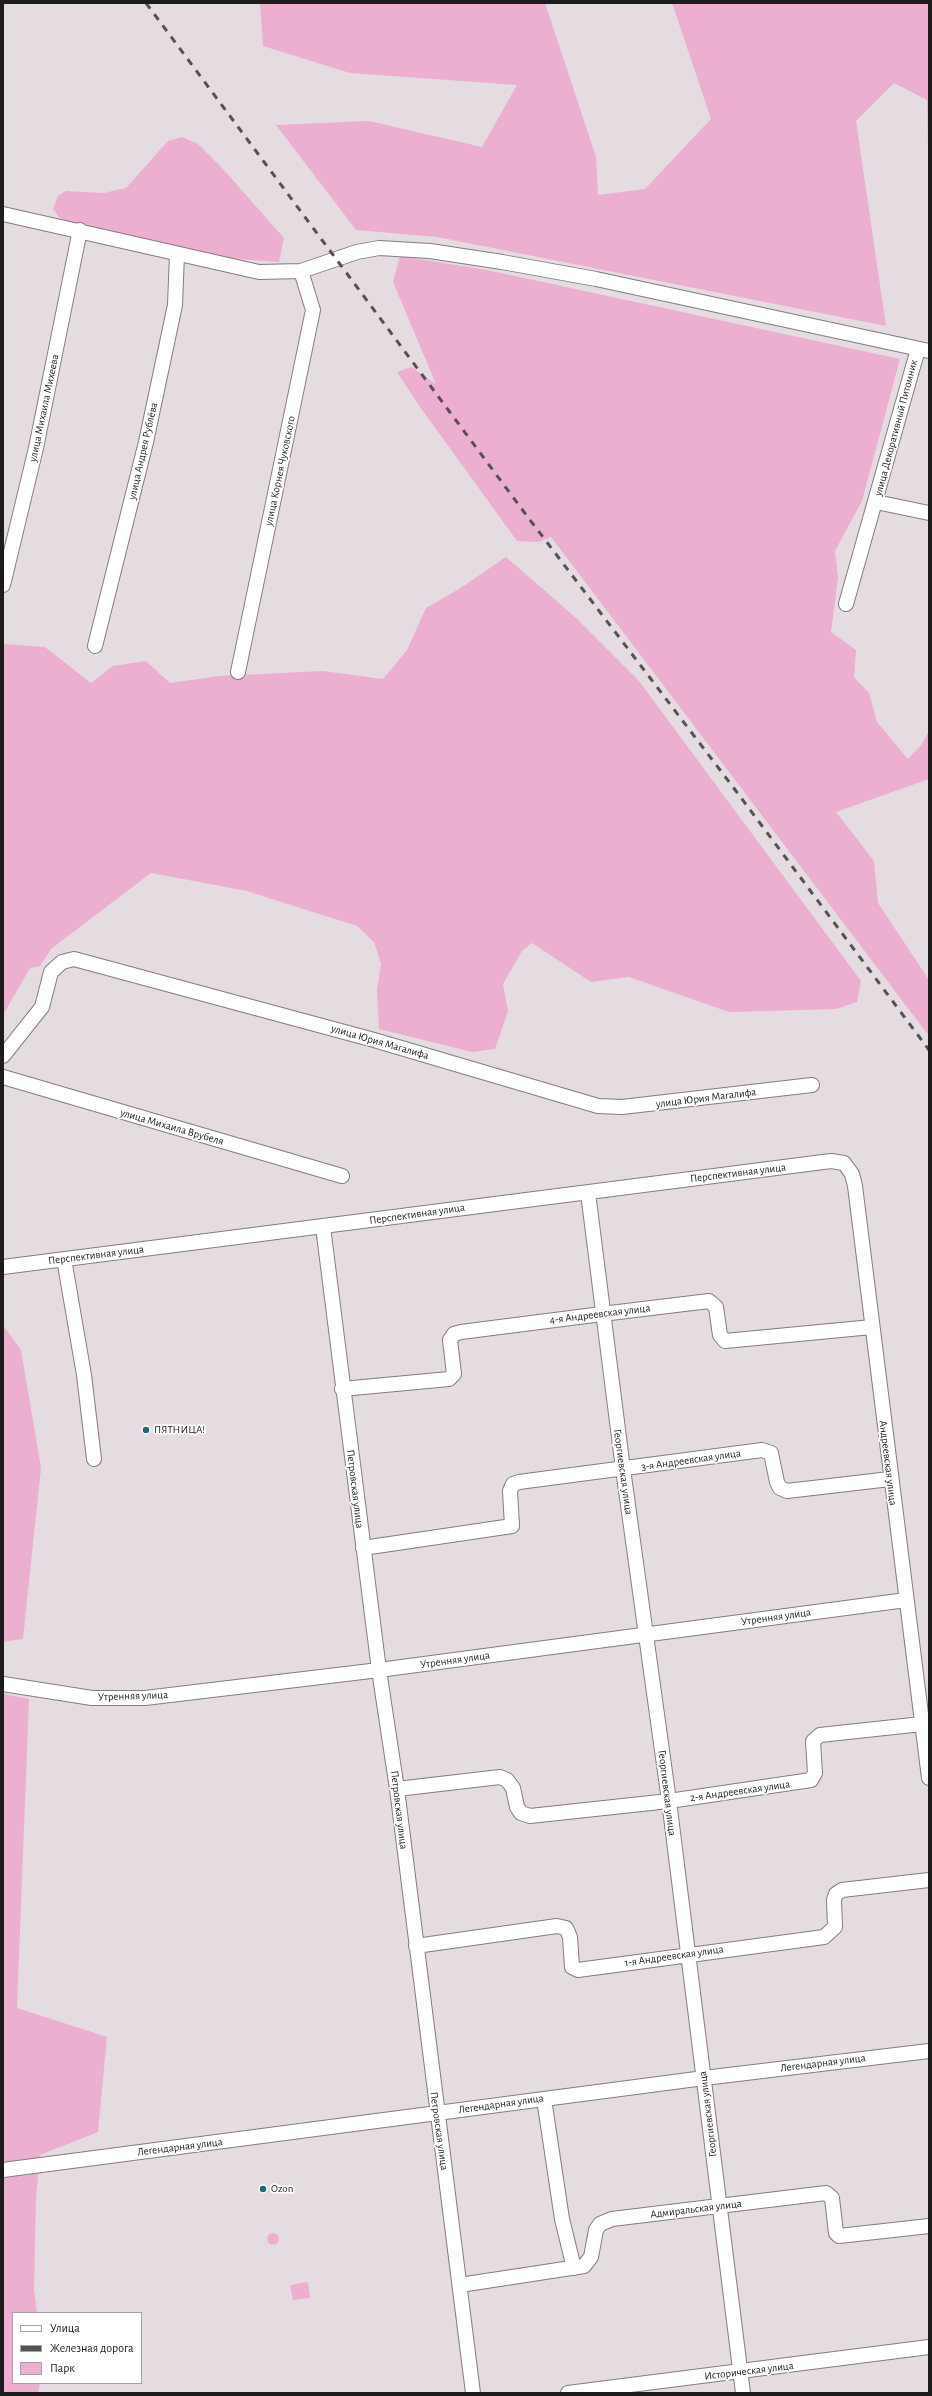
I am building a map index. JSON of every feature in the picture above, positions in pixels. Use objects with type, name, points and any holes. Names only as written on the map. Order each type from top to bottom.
[{"type":"street","points":[[3,214],[80,230],[177,254],[259,272],[301,271],[364,251],[384,248],[430,251],[596,279],[924,350]]},
{"type":"street","name":"улица Михаила Михеева","points":[[3,585],[36,448],[80,230]]},
{"type":"street","name":"улица Андрея Рублёва","points":[[94,646],[146,442],[175,305],[177,254]]},
{"type":"street","name":"улица Корнея Чуковского","points":[[238,672],[313,310],[301,271]]},
{"type":"street","name":"улица Декоративный Питомник","points":[[924,350],[876,502],[929,513]]},
{"type":"street","points":[[846,604],[876,502]]},
{"type":"street","name":"улица Юрия Магалифа","points":[[3,1056],[42,1007],[51,972],[62,962],[74,959],[374,1040],[598,1106],[622,1107],[812,1085]]},
{"type":"street","name":"улица Михаила Врубеля","points":[[3,1077],[342,1176]]},
{"type":"street","name":"Перспективная улица","points":[[3,1267],[323,1227],[429,1211],[588,1193],[831,1161]]},
{"type":"street","name":"Андреевская улица","points":[[831,1161],[844,1163],[852,1174],[856,1186],[890,1479],[929,1778]]},
{"type":"street","name":"Георгиевская улица","points":[[588,1193],[622,1469],[669,1801],[743,2393]]},
{"type":"street","name":"Петровская улица","points":[[323,1227],[342,1389],[379,1670],[397,1789],[436,2113],[460,2285],[472,2393]]},
{"type":"street","points":[[64,1259],[84,1375],[94,1459]]},
{"type":"street","name":"4-я Андреевская улица","points":[[342,1389],[449,1379],[454,1374],[450,1340],[454,1334],[461,1332],[709,1301],[716,1307],[720,1335],[725,1340],[872,1327]]},
{"type":"street","name":"3-я Андреевская улица","points":[[363,1548],[507,1528],[512,1526],[513,1520],[510,1491],[512,1484],[518,1482],[762,1450],[771,1453],[777,1482],[780,1488],[787,1491],[890,1479]]},
{"type":"street","name":"Утренняя улица","points":[[3,1684],[92,1698],[145,1698],[379,1670],[906,1600]]},
{"type":"street","name":"2-я Андреевская улица","points":[[397,1789],[500,1777],[507,1780],[513,1788],[517,1807],[521,1813],[530,1816],[669,1801],[811,1780],[815,1773],[813,1742],[820,1735],[922,1724]]},
{"type":"street","name":"1-я Андреевская улица","points":[[416,1946],[557,1926],[566,1928],[570,1937],[572,1967],[578,1970],[687,1954],[824,1937],[835,1927],[834,1900],[836,1894],[842,1890],[929,1880]]},
{"type":"street","name":"Легендарная улица","points":[[3,2170],[544,2098],[929,2051]]},
{"type":"street","points":[[544,2098],[562,2219],[574,2268]]},
{"type":"street","name":"Адмиральская улица","points":[[460,2285],[584,2266],[591,2257],[596,2230],[600,2224],[612,2219],[826,2193],[832,2198],[836,2233],[839,2236],[929,2226]]},
{"type":"street","name":"Историческая улица","points":[[568,2393],[740,2373],[929,2347]]},
{"type":"green space","points":[[260,3],[545,3],[596,157],[598,195],[645,189],[711,119],[672,3],[929,3],[929,201],[927,100],[894,83],[856,121],[886,326],[437,237],[356,230],[276,125],[369,121],[482,147],[517,85],[350,73],[263,46]]},
{"type":"green space","points":[[182,137],[198,144],[224,170],[284,238],[279,262],[226,258],[62,221],[53,209],[58,196],[66,191],[104,193],[126,188],[168,141]]},
{"type":"green space","points":[[400,256],[487,270],[900,359],[862,501],[835,551],[838,577],[831,632],[856,650],[854,677],[869,693],[877,722],[908,759],[922,744],[929,731],[929,779],[836,812],[874,861],[878,903],[929,980],[929,1036],[551,537],[539,542],[517,541],[420,407],[397,372],[411,367],[436,384],[393,282]]},
{"type":"green space","points":[[506,557],[575,617],[639,681],[861,981],[857,1002],[836,1009],[729,1012],[629,977],[591,982],[532,943],[522,951],[503,984],[508,1011],[495,1049],[472,1052],[379,1029],[377,990],[381,964],[374,942],[357,926],[247,891],[151,873],[51,949],[40,966],[30,968],[3,1015],[3,644],[45,647],[91,683],[113,666],[146,661],[170,683],[220,676],[323,671],[383,679],[407,650],[426,608],[459,589]]},
{"type":"green space","points":[[3,1325],[21,1350],[41,1468],[23,1639],[3,1642]]},
{"type":"green space","points":[[3,1694],[29,1699],[17,2008],[107,2037],[98,2132],[40,2155],[36,2197],[34,2289],[37,2312],[12,2312],[12,2384],[40,2384],[38,2393],[3,2393]]},
{"type":"green space","points":[[273,2233],[277,2235],[279,2239],[277,2243],[273,2245],[269,2243],[267,2239],[269,2235]]},
{"type":"green space","points":[[308,2282],[310,2298],[293,2300],[290,2285]]},
{"type":"railway","points":[[146,3],[527,516],[736,791],[929,1050]]},
{"type":"place","name":"ПЯТНИЦА!","points":[[146,1430]]},
{"type":"place","name":"Ozon","points":[[263,2189]]}]
